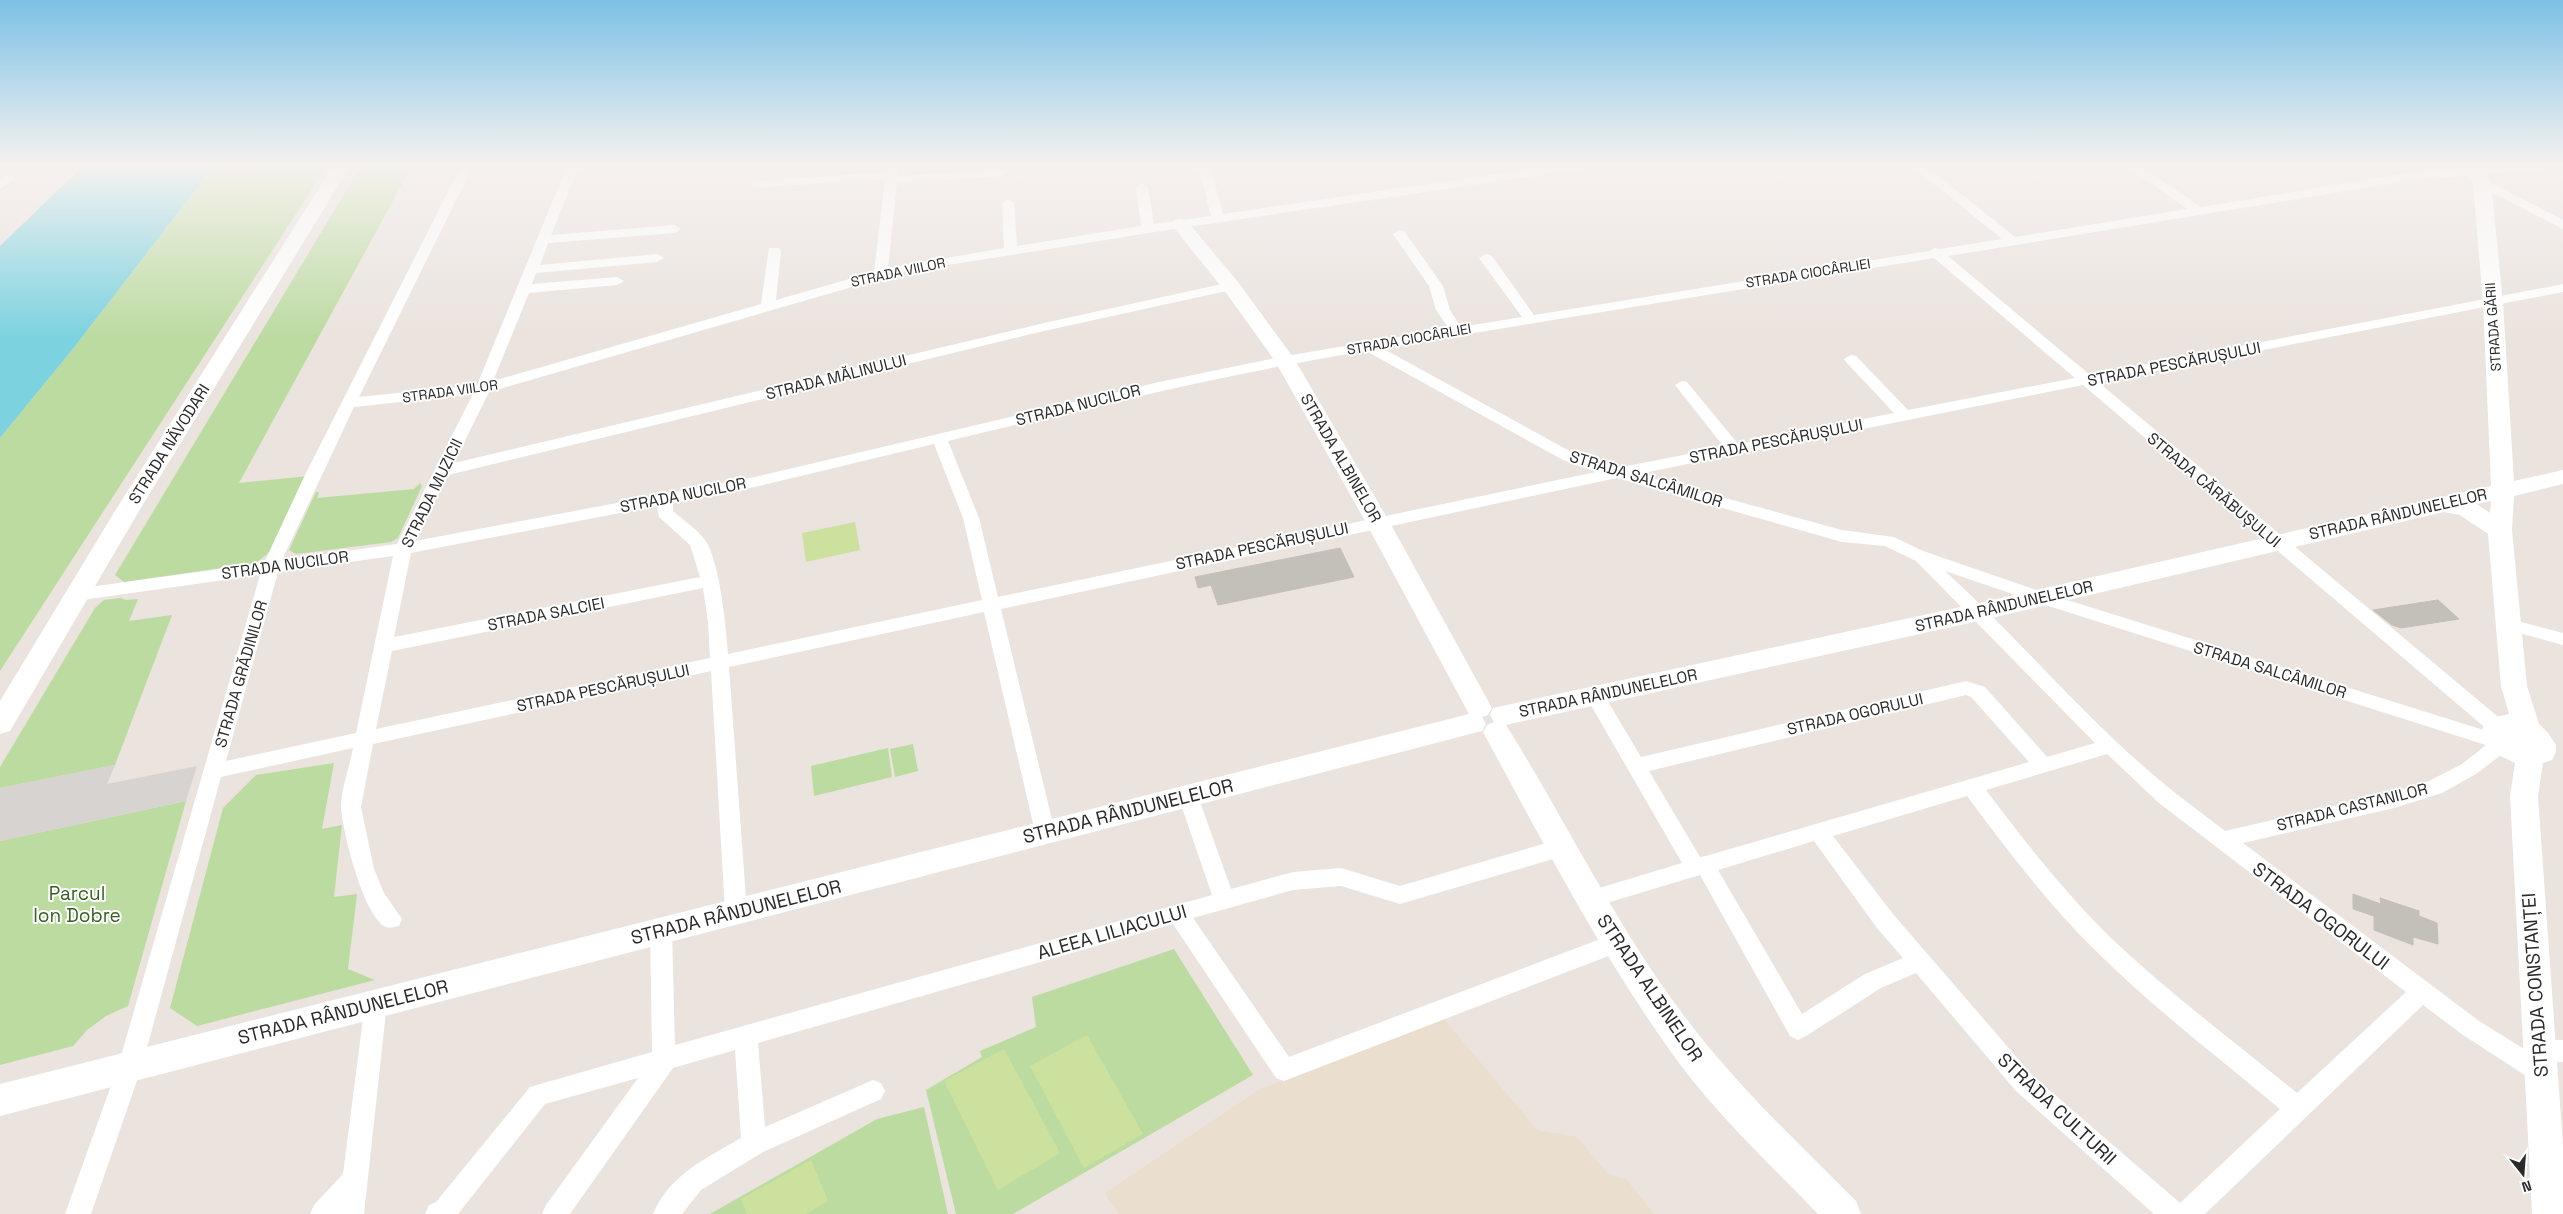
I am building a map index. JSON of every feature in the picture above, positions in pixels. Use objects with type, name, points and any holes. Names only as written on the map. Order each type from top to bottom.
[{"type":"street","name":"STRADA NĂVODARI","points":[[0,724],[75,595],[307,223]]},
{"type":"street","name":"STRADA GRĂDINILOR","points":[[78,1214],[130,1066],[271,566],[312,477],[439,223]]},
{"type":"street","name":"STRADA MUZICII","points":[[391,919],[376,898],[364,869],[351,807],[363,739],[403,549],[483,389],[550,223]]},
{"type":"street","points":[[881,273],[887,223]]},
{"type":"street","points":[[1009,223],[1011,251]]},
{"type":"street","points":[[1147,223],[1148,229]]},
{"type":"street","name":"STRADA VIILOR","points":[[349,403],[483,389],[881,273],[1190,223]]},
{"type":"street","points":[[1989,223],[2011,240]]},
{"type":"street","name":"STRADA CIOCÂRLIEI","points":[[1285,360],[1934,252],[2123,223]]},
{"type":"street","name":"STRADA GĂRII","points":[[2480,223],[2492,303],[2503,491]]},
{"type":"street","name":"STRADA ALBINELOR","points":[[1180,224],[1231,286],[1285,360],[1560,848],[1616,942],[1668,1022],[1696,1059],[1843,1214]]},
{"type":"street","points":[[543,240],[675,229]]},
{"type":"street","points":[[1399,234],[1436,286],[1444,310],[1457,331]]},
{"type":"street","points":[[768,307],[774,251]]},
{"type":"street","name":"STRADA CĂRĂBUȘULUI","points":[[1934,252],[2509,739]]},
{"type":"street","points":[[531,270],[657,258]]},
{"type":"street","points":[[1486,258],[1530,319]]},
{"type":"street","points":[[524,288],[617,281]]},
{"type":"street","name":"STRADA MĂLINULUI","points":[[443,471],[1044,327],[1231,286]]},
{"type":"street","name":"STRADA PESCĂRUȘULUI","points":[[213,771],[720,664],[1377,521],[1905,415],[2563,288]]},
{"type":"street","name":"STRADA SALCÂMILOR","points":[[1367,346],[1569,456],[1616,472],[1842,536],[1888,541],[1917,555],[2042,598],[2509,739]]},
{"type":"street","points":[[1851,359],[1905,415]]},
{"type":"street","name":"STRADA NUCILOR","points":[[75,595],[403,549],[755,482],[1159,386],[1285,360]]},
{"type":"street","points":[[1682,385],[1734,449]]},
{"type":"street","points":[[940,439],[971,518],[1045,832]]},
{"type":"street","points":[[2503,491],[2563,477]]},
{"type":"street","name":"STRADA RÂNDUNELELOR","points":[[0,1100],[1488,720],[1594,695],[2042,598],[2276,542],[2503,491]]},
{"type":"street","name":"STRADA CONSTANȚEI","points":[[2503,491],[2500,530],[2514,686],[2509,739],[2524,796],[2528,895],[2550,1074],[2556,1161],[2550,1214]]},
{"type":"street","points":[[665,499],[665,513],[698,543],[710,581],[720,664],[736,912]]},
{"type":"street","points":[[2443,504],[2467,509],[2500,530]]},
{"type":"street","name":"STRADA OGORULUI","points":[[1917,555],[1979,612],[2110,746],[2166,796],[2221,840],[2471,1028],[2550,1074]]},
{"type":"street","name":"STRADA SALCIEI","points":[[382,646],[710,581]]},
{"type":"street","points":[[2510,626],[2563,639]]},
{"type":"street","name":"STRADA OGORULUI","points":[[1637,766],[1966,688],[1978,692],[2042,764]]},
{"type":"street","points":[[1594,695],[1798,1029],[1914,956],[1830,851],[1818,831]]},
{"type":"street","name":"STRADA CASTANILOR","points":[[2221,840],[2394,800],[2435,787],[2469,769],[2509,739]]},
{"type":"street","points":[[1590,899],[2042,764],[2110,746]]},
{"type":"street","points":[[1971,786],[2041,875],[2103,944],[2134,973],[2298,1109]]},
{"type":"street","points":[[1188,796],[1224,900]]},
{"type":"street","name":"ALEEA LILIACULUI","points":[[438,1214],[444,1212],[538,1096],[1293,881],[1341,877],[1400,895],[1560,848]]},
{"type":"street","points":[[1178,914],[1284,1070],[1616,942]]},
{"type":"street","points":[[555,1214],[664,1061],[661,930]]},
{"type":"street","name":"STRADA CULTURII","points":[[1914,956],[2024,1083],[2173,1214]]},
{"type":"street","points":[[2187,1214],[2422,991]]},
{"type":"street","points":[[350,1214],[376,1004]]},
{"type":"street","points":[[746,1036],[754,1144]]},
{"type":"street","points":[[666,1214],[692,1181],[754,1144],[873,1091]]},
{"type":"street","points":[[323,1214],[355,1180]]},
{"type":"shaded area","points":[[115,765],[107,784],[197,766],[186,801],[0,841],[0,788]]},
{"type":"shaded area","points":[[1444,1019],[1537,1130],[1577,1137],[1609,1175],[1626,1179],[1654,1214],[1119,1214],[1105,1193],[1260,1089]]},
{"type":"green space","points":[[170,223],[290,223],[0,671],[0,438],[72,350]]},
{"type":"green space","points":[[327,223],[381,223],[239,483],[309,476],[272,550],[256,563],[124,582],[115,575]]},
{"type":"green space","points":[[420,483],[422,486],[398,538],[391,542],[296,554],[289,550],[316,492],[319,492],[317,498],[414,489]]},
{"type":"green space","points":[[855,522],[860,550],[806,562],[802,533]]},
{"type":"green space","points":[[120,598],[126,600],[138,599],[129,621],[172,615],[115,765],[0,788],[0,767],[95,608],[104,600]]},
{"type":"green space","points":[[913,744],[918,771],[895,777],[890,749]]},
{"type":"green space","points":[[888,748],[892,777],[814,796],[811,766]]},
{"type":"green space","points":[[334,763],[322,829],[342,825],[334,897],[357,894],[348,969],[375,980],[197,1026],[170,1008],[223,808],[256,775]]},
{"type":"green space","name":"Parcul Ion Dobre","points":[[186,801],[128,1006],[106,1016],[87,1030],[73,1046],[0,1065],[0,841]]},
{"type":"green space","points":[[1174,949],[1253,1075],[1013,1214],[956,1214],[926,1090],[982,1057],[980,1051],[1036,1027],[1032,997]]},
{"type":"green space","points":[[1087,1035],[1143,1134],[1084,1168],[1030,1066]]},
{"type":"green space","points":[[1004,1049],[1060,1153],[998,1190],[944,1081]]},
{"type":"green space","points":[[924,1107],[948,1214],[710,1214],[877,1119]]},
{"type":"green space","points":[[811,1160],[828,1201],[806,1214],[747,1214],[741,1199]]},
{"type":"water","points":[[24,223],[170,223],[72,350],[0,438],[0,246]]},
{"type":"building","points":[[1340,548],[1354,577],[1218,605],[1211,585],[1198,588],[1195,577]]},
{"type":"building","points":[[2438,600],[2459,619],[2401,628],[2392,625],[2373,610]]},
{"type":"building","points":[[2353,894],[2381,904],[2380,898],[2419,911],[2419,916],[2437,923],[2438,944],[2413,937],[2413,945],[2374,930],[2374,916],[2353,909]]}]
